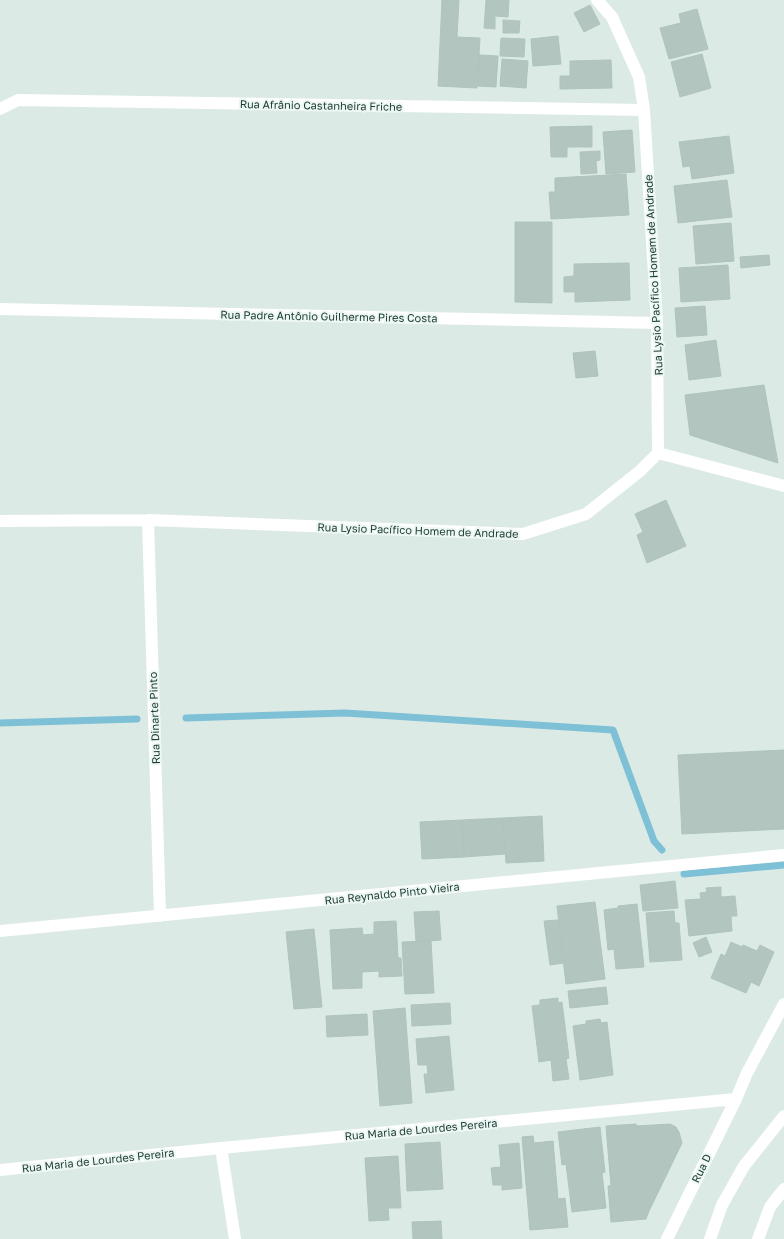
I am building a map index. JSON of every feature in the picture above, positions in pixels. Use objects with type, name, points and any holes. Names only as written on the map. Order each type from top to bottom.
[{"type":"street","name":"Rua Lysio Pacífico Homem de Andrade","points":[[0,521],[148,520],[524,534],[586,514],[640,471],[658,452],[657,323],[644,110],[640,77],[612,17],[598,0]]},
{"type":"street","name":"Rua Afrânio Castanheira Friche","points":[[0,109],[18,100],[644,110]]},
{"type":"street","name":"Rua Padre Antônio Guilherme Pires Costa","points":[[0,309],[657,323]]},
{"type":"street","points":[[658,452],[784,486]]},
{"type":"street","name":"Rua Dinarte Pinto","points":[[148,520],[160,916]]},
{"type":"street","name":"Rua Reynaldo Pinto Vieira","points":[[0,931],[784,855]]},
{"type":"street","points":[[736,1098],[747,1073],[784,1004]]},
{"type":"street","name":"Rua Maria de Lourdes Pereira","points":[[0,1170],[736,1098]]},
{"type":"street","name":"Rua D","points":[[667,1239],[736,1098]]},
{"type":"street","points":[[710,1239],[722,1206],[744,1166],[784,1116]]},
{"type":"street","points":[[222,1148],[235,1239]]},
{"type":"street","points":[[758,1239],[770,1207],[784,1189]]},
{"type":"building","points":[[442,0],[459,0],[457,37],[480,38],[477,88],[438,86]]},
{"type":"building","points":[[486,0],[509,0],[508,17],[495,16],[495,29],[484,28]]},
{"type":"building","points":[[590,5],[600,24],[584,32],[574,13]]},
{"type":"building","points":[[697,9],[708,49],[669,59],[660,28],[681,23],[679,14]]},
{"type":"building","points":[[503,20],[520,21],[519,33],[503,33]]},
{"type":"building","points":[[558,36],[561,64],[533,66],[531,39]]},
{"type":"building","points":[[501,38],[525,39],[524,57],[500,56]]},
{"type":"building","points":[[702,54],[711,88],[680,97],[671,62]]},
{"type":"building","points":[[479,55],[498,56],[496,87],[478,86]]},
{"type":"building","points":[[502,59],[528,61],[526,88],[500,86]]},
{"type":"building","points":[[611,60],[612,88],[560,89],[560,76],[570,76],[570,61]]},
{"type":"building","points":[[592,126],[592,147],[567,147],[567,157],[551,157],[550,127]]},
{"type":"building","points":[[632,130],[635,172],[606,174],[603,132]]},
{"type":"building","points":[[729,136],[734,173],[692,179],[690,166],[683,167],[679,142]]},
{"type":"building","points":[[600,151],[600,160],[596,161],[597,173],[581,174],[580,152]]},
{"type":"building","points":[[626,174],[629,215],[551,219],[549,192],[555,192],[555,178]]},
{"type":"building","points":[[727,180],[732,217],[678,223],[674,186]]},
{"type":"building","points":[[515,222],[552,222],[552,303],[515,302]]},
{"type":"building","points":[[731,223],[734,261],[696,264],[693,226]]},
{"type":"building","points":[[769,255],[770,265],[741,268],[740,257]]},
{"type":"building","points":[[629,263],[630,300],[575,302],[575,292],[564,292],[564,277],[574,276],[574,264]]},
{"type":"building","points":[[728,265],[730,299],[681,302],[679,268]]},
{"type":"building","points":[[705,306],[707,335],[677,337],[675,308]]},
{"type":"building","points":[[716,340],[721,376],[689,380],[685,345]]},
{"type":"building","points":[[595,351],[598,376],[576,378],[573,353]]},
{"type":"building","points":[[764,385],[778,463],[690,435],[685,395]]},
{"type":"building","points":[[666,500],[686,546],[647,563],[637,535],[643,532],[635,514]]},
{"type":"building","points":[[784,750],[784,829],[682,834],[678,755]]},
{"type":"building","points":[[542,816],[544,861],[506,863],[503,818]]},
{"type":"building","points":[[503,818],[505,854],[464,857],[462,820]]},
{"type":"building","points":[[462,820],[464,857],[422,859],[420,822]]},
{"type":"building","points":[[675,881],[678,908],[643,911],[640,885]]},
{"type":"building","points":[[721,887],[721,897],[735,896],[737,916],[731,916],[732,931],[689,936],[685,900],[701,899],[700,893],[707,892],[706,888]]},
{"type":"building","points":[[595,902],[605,979],[566,984],[557,906]]},
{"type":"building","points":[[637,904],[644,967],[616,969],[614,949],[608,950],[604,910],[618,908],[618,906]]},
{"type":"building","points":[[439,911],[441,940],[416,942],[414,912]]},
{"type":"building","points":[[674,911],[675,923],[679,923],[682,960],[650,962],[646,913]]},
{"type":"building","points":[[558,920],[563,963],[550,965],[544,921]]},
{"type":"building","points":[[396,921],[398,958],[401,958],[402,976],[379,977],[379,971],[362,972],[362,988],[333,989],[330,930],[362,928],[363,935],[374,934],[374,922]]},
{"type":"building","points":[[314,929],[322,1007],[294,1009],[286,932]]},
{"type":"building","points":[[706,937],[712,952],[699,957],[693,943]]},
{"type":"building","points":[[431,941],[434,993],[405,994],[402,942]]},
{"type":"building","points":[[731,942],[757,951],[760,945],[774,952],[759,986],[751,982],[746,993],[711,978],[721,954],[725,956]]},
{"type":"building","points":[[606,987],[608,1004],[570,1008],[568,991]]},
{"type":"building","points":[[558,998],[558,1003],[562,1002],[569,1058],[566,1059],[569,1079],[553,1081],[551,1060],[539,1062],[532,1006],[540,1005],[540,1000]]},
{"type":"building","points":[[450,1003],[451,1024],[412,1026],[411,1005]]},
{"type":"building","points":[[405,1008],[412,1103],[380,1106],[373,1011]]},
{"type":"building","points":[[367,1014],[368,1035],[327,1037],[326,1016]]},
{"type":"building","points":[[600,1019],[601,1023],[607,1022],[613,1075],[580,1080],[573,1026],[586,1024],[586,1021]]},
{"type":"building","points":[[449,1036],[454,1090],[426,1093],[424,1074],[428,1074],[427,1065],[418,1065],[416,1039]]},
{"type":"building","points":[[636,1124],[637,1126],[670,1124],[676,1127],[682,1143],[646,1219],[611,1222],[608,1186],[611,1186],[606,1126]]},
{"type":"building","points":[[600,1127],[605,1172],[602,1173],[606,1208],[572,1212],[566,1164],[562,1165],[558,1132]]},
{"type":"building","points":[[533,1136],[534,1143],[553,1141],[558,1199],[565,1198],[568,1227],[530,1230],[522,1137]]},
{"type":"building","points":[[440,1142],[443,1189],[407,1191],[405,1144]]},
{"type":"building","points":[[519,1143],[522,1188],[502,1190],[502,1185],[493,1185],[491,1168],[501,1167],[499,1145]]},
{"type":"building","points":[[398,1156],[401,1208],[388,1208],[389,1220],[369,1221],[365,1158]]},
{"type":"building","points":[[441,1221],[442,1239],[413,1239],[412,1222]]},
{"type":"waterway","points":[[186,718],[345,713],[613,730],[654,841],[662,850]]},
{"type":"waterway","points":[[0,723],[137,719]]},
{"type":"waterway","points":[[684,874],[784,865]]}]
